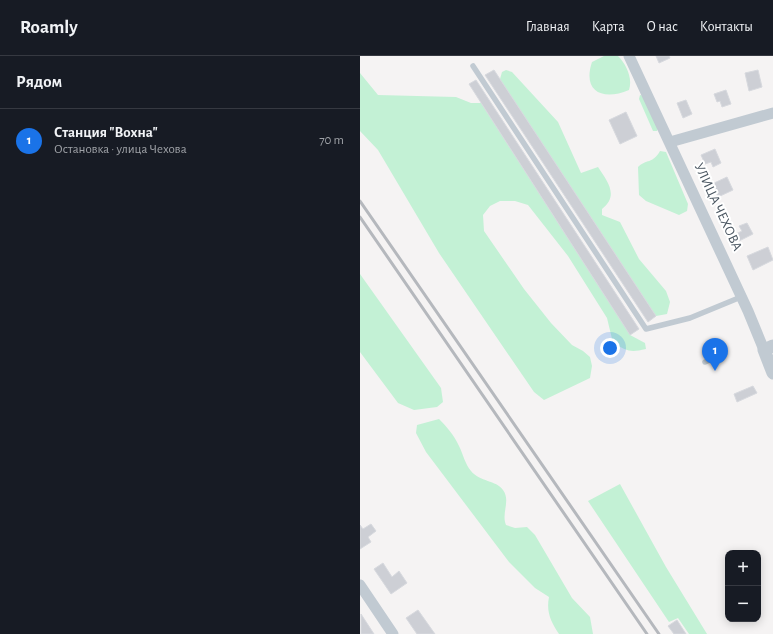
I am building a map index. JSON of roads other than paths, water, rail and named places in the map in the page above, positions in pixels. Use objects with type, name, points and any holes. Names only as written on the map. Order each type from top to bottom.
[{"type":"street","name":"УЛИЦА ЧЕХОВА","points":[[629,56],[741,297],[768,348],[773,373]]},
{"type":"street","points":[[670,142],[773,113]]},
{"type":"street","points":[[360,585],[393,634]]},
{"type":"lane","points":[[473,66],[646,329],[690,318],[741,297]]},
{"type":"lane","points":[[705,362],[716,357]]},
{"type":"railway","points":[[360,201],[659,634]]},
{"type":"railway","points":[[360,217],[647,634]]},
{"type":"place","name":"Станция \"Вохна\"","points":[[715,371]]}]
